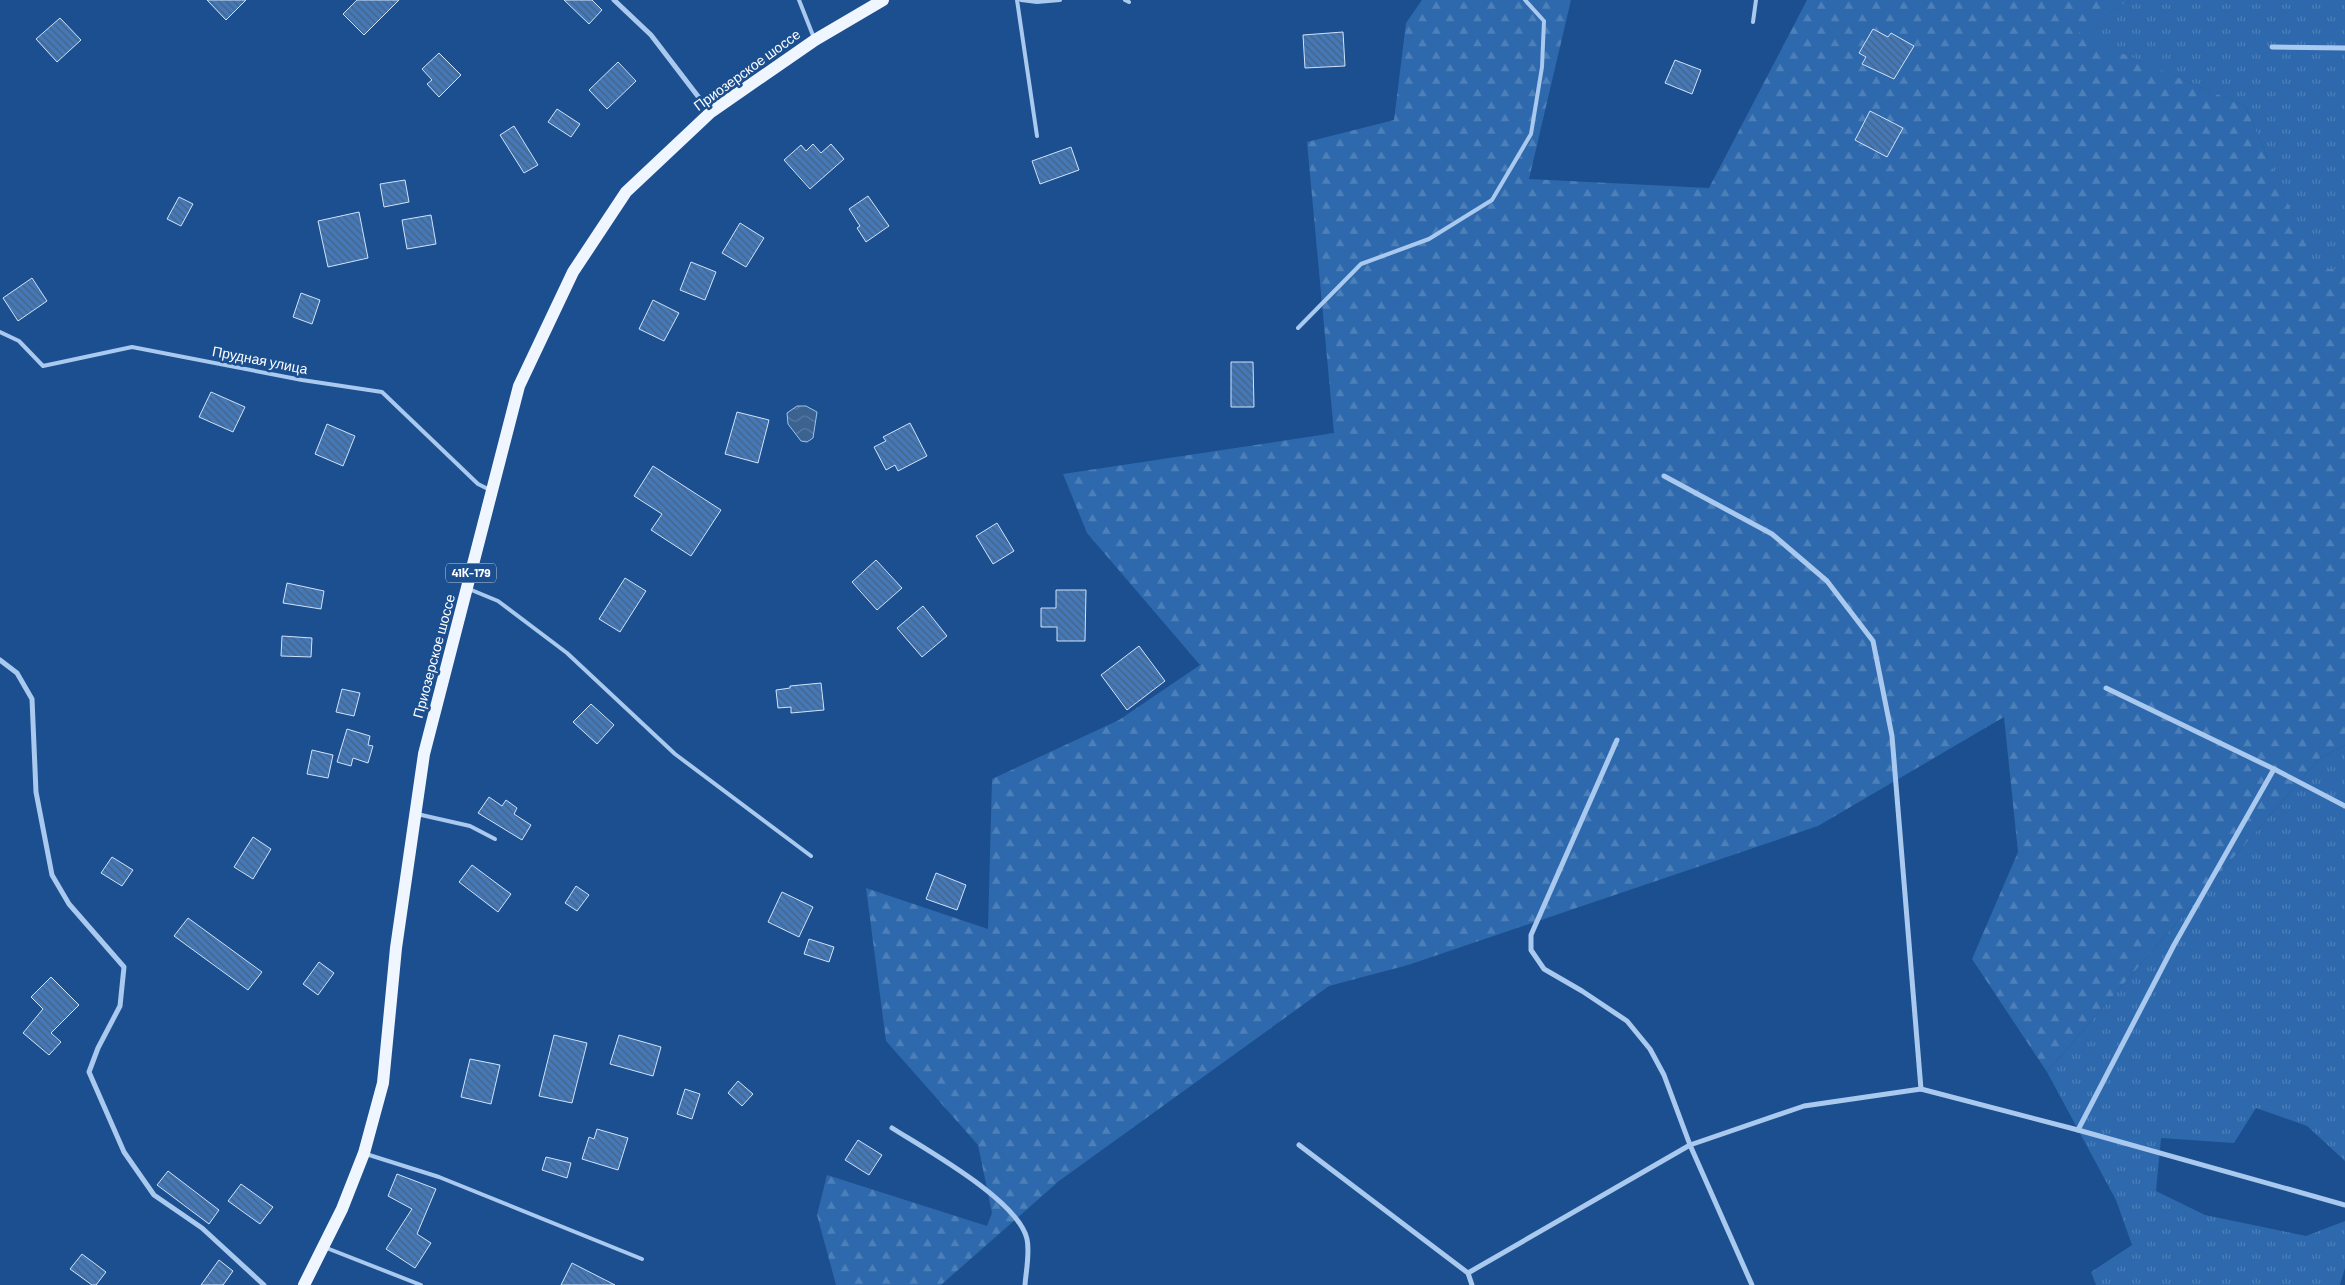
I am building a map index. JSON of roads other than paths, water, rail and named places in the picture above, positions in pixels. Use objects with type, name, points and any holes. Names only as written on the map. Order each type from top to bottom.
[{"type":"main road","name":"Приозерское шоссе","points":[[304,1285],[324,1248],[364,1153],[383,1083],[396,948],[424,754],[519,386],[573,272],[626,192],[711,112],[815,40],[883,0]]},
{"type":"street","points":[[614,0],[651,35],[711,112]]},
{"type":"street","points":[[2272,47],[2345,48]]},
{"type":"street","points":[[1664,476],[1772,534],[1827,581],[1873,640],[1892,736],[1921,1089]]},
{"type":"street","points":[[0,660],[17,673],[32,699],[36,792],[52,875],[69,904],[124,967],[120,1006],[98,1048],[89,1072],[124,1152],[154,1195],[202,1228],[264,1285]]},
{"type":"street","points":[[2106,688],[2274,769],[2345,806]]},
{"type":"street","points":[[1617,740],[1531,934],[1532,950],[1544,969],[1582,991],[1627,1021],[1650,1049],[1664,1075],[1690,1145],[1752,1285]]},
{"type":"street","points":[[2078,1130],[2174,945],[2274,769]]},
{"type":"street","points":[[1468,1273],[1690,1145],[1804,1106],[1921,1089],[2078,1130],[2345,1205]]},
{"type":"street","points":[[892,1128],[980,1185],[1013,1214],[1026,1238],[1025,1285]]},
{"type":"street","points":[[1299,1145],[1468,1273],[1472,1285]]},
{"type":"lane","points":[[799,0],[815,40]]},
{"type":"lane","points":[[1017,0],[1037,136]]},
{"type":"lane","points":[[1021,0],[1037,2],[1060,0]]},
{"type":"lane","points":[[1298,328],[1360,264],[1429,239],[1492,200],[1531,134],[1542,67],[1544,21],[1525,0]]},
{"type":"lane","points":[[1752,22],[1756,0]]},
{"type":"lane","name":"Прудная улица","points":[[0,332],[19,341],[43,366],[132,347],[302,380],[382,392],[478,484],[492,491]]},
{"type":"lane","points":[[467,588],[498,601],[567,653],[675,754],[811,856]]},
{"type":"lane","points":[[415,814],[470,826],[495,839]]},
{"type":"lane","points":[[364,1153],[439,1177],[642,1259]]},
{"type":"lane","points":[[324,1248],[421,1285]]},
{"type":"water","points":[[797,406],[806,406],[817,412],[813,438],[807,442],[801,441],[788,424],[787,413]]}]
